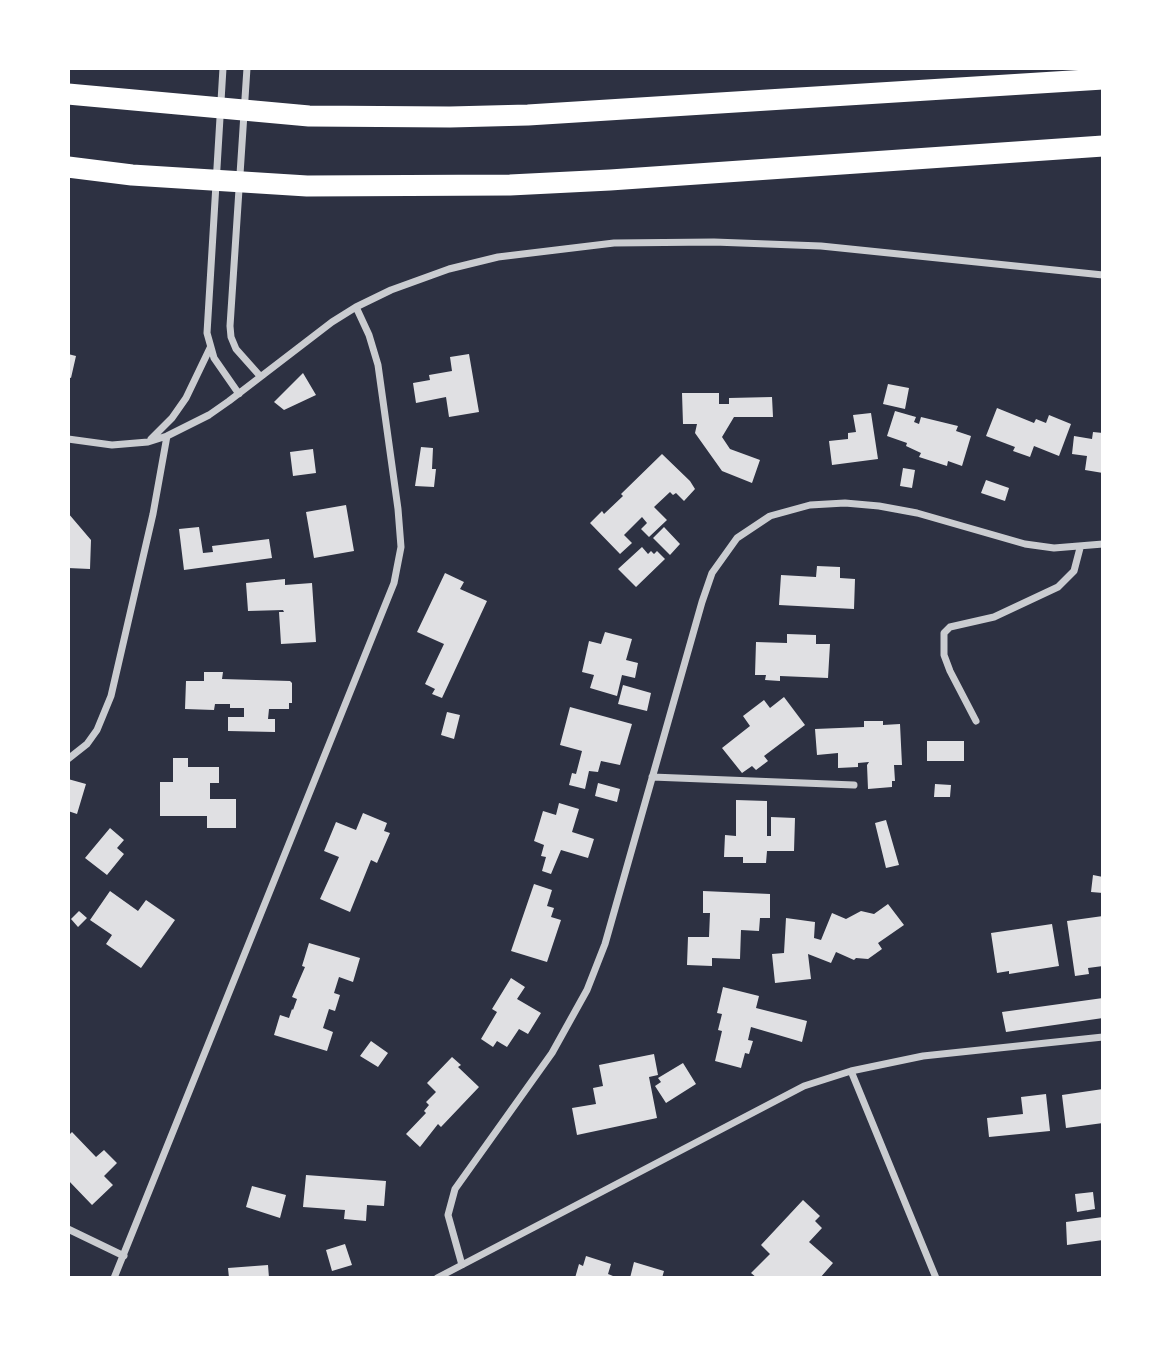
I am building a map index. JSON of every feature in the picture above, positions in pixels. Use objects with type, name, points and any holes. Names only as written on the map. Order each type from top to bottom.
[{"type":"highway","points":[[68,94],[309,116],[528,115],[1103,79]]},
{"type":"highway","points":[[68,167],[307,186],[510,185],[1103,146]]},
{"type":"street","points":[[223,68],[207,333],[210,348],[219,367],[239,394]]},
{"type":"street","points":[[247,68],[230,326],[236,349],[260,376]]},
{"type":"street","points":[[68,439],[112,445],[148,442],[167,436],[209,415],[332,322],[356,307],[391,290],[449,269],[498,257],[581,246],[661,241],[821,246],[1103,275]]},
{"type":"street","points":[[114,1278],[394,583],[401,547],[378,365],[369,335],[356,307]]},
{"type":"street","points":[[148,442],[172,418],[186,398],[210,348]]},
{"type":"street","points":[[68,759],[87,744],[97,730],[110,696],[153,514],[167,436]]},
{"type":"street","points":[[463,1265],[448,1215],[455,1189],[552,1053],[587,990],[605,944],[712,573],[737,538],[769,516],[810,505],[845,503],[917,513],[1025,544],[1080,548],[1103,544]]},
{"type":"street","points":[[976,721],[944,655],[944,633],[950,627],[994,617],[1058,587],[1074,571],[1080,548]]},
{"type":"street","points":[[652,777],[854,785]]},
{"type":"street","points":[[437,1278],[804,1086],[851,1071],[923,1056],[1103,1037]]},
{"type":"street","points":[[851,1071],[936,1278]]},
{"type":"street","points":[[68,1229],[124,1256]]},
{"type":"building","points":[[68,354],[76,356],[71,378],[68,377]]},
{"type":"building","points":[[469,354],[479,412],[449,417],[446,397],[416,403],[413,383],[430,380],[429,375],[452,371],[450,357]]},
{"type":"building","points":[[303,373],[316,395],[284,410],[274,402]]},
{"type":"building","points":[[888,384],[909,388],[905,409],[883,404]]},
{"type":"building","points":[[682,393],[719,393],[719,404],[729,404],[729,398],[772,397],[773,417],[734,417],[722,437],[730,449],[760,460],[752,483],[722,471],[695,433],[697,424],[683,424]]},
{"type":"building","points":[[997,408],[1034,423],[1036,419],[1046,423],[1049,415],[1071,424],[1059,456],[1034,446],[1030,457],[1013,451],[1015,447],[986,436]]},
{"type":"building","points":[[895,411],[916,417],[914,422],[919,424],[921,417],[958,426],[956,431],[971,436],[962,466],[948,461],[947,466],[919,457],[921,453],[906,446],[907,443],[887,436]]},
{"type":"building","points":[[871,413],[878,459],[832,465],[829,441],[848,439],[848,433],[856,432],[853,415]]},
{"type":"building","points":[[1093,432],[1103,433],[1103,473],[1085,470],[1087,456],[1072,454],[1074,436],[1092,439]]},
{"type":"building","points":[[421,447],[433,448],[432,469],[436,469],[434,487],[415,486]]},
{"type":"building","points":[[313,449],[316,473],[293,476],[290,452]]},
{"type":"building","points":[[662,454],[695,489],[684,501],[676,493],[673,495],[670,492],[654,507],[667,520],[649,537],[641,529],[647,523],[642,517],[624,535],[632,543],[620,554],[590,523],[623,496],[621,494]]},
{"type":"building","points":[[903,468],[915,470],[912,488],[900,486]]},
{"type":"building","points":[[986,480],[1009,488],[1005,501],[981,493]]},
{"type":"building","points":[[346,505],[354,551],[314,558],[306,512]]},
{"type":"building","points":[[68,513],[91,540],[90,569],[68,568]]},
{"type":"building","points":[[199,527],[203,553],[213,552],[212,546],[269,539],[272,558],[184,570],[179,529]]},
{"type":"building","points":[[664,527],[680,544],[670,555],[653,538]]},
{"type":"building","points":[[642,547],[648,554],[657,551],[665,559],[636,587],[618,569]]},
{"type":"building","points":[[817,566],[840,567],[840,578],[855,579],[854,609],[779,605],[781,575],[816,577]]},
{"type":"building","points":[[445,573],[464,582],[460,589],[487,601],[442,698],[432,694],[435,689],[425,684],[444,644],[417,632]]},
{"type":"building","points":[[285,579],[285,585],[312,583],[316,642],[281,644],[279,612],[284,612],[283,610],[248,611],[246,583]]},
{"type":"building","points":[[605,632],[632,639],[626,660],[638,663],[635,678],[622,675],[617,696],[590,688],[594,675],[582,672],[589,641],[601,644]]},
{"type":"building","points":[[787,634],[816,635],[816,644],[830,644],[828,678],[780,676],[780,681],[765,680],[766,675],[755,675],[756,642],[787,643]]},
{"type":"building","points":[[204,672],[223,672],[222,679],[290,681],[292,703],[289,703],[289,709],[269,709],[268,719],[275,719],[275,732],[228,731],[228,717],[244,717],[244,708],[215,704],[214,710],[185,709],[186,681],[204,681]]},
{"type":"building","points":[[623,685],[651,693],[647,711],[618,704]]},
{"type":"building","points":[[784,697],[805,725],[764,756],[768,761],[756,770],[752,766],[742,773],[722,748],[750,726],[743,716],[764,700],[770,708]]},
{"type":"building","points":[[570,707],[632,724],[620,765],[601,761],[598,772],[589,771],[585,789],[569,785],[572,773],[576,774],[582,751],[560,745]]},
{"type":"building","points":[[447,712],[460,715],[454,739],[441,735]]},
{"type":"building","points":[[864,721],[883,721],[883,725],[900,724],[902,765],[894,765],[895,781],[892,781],[892,787],[868,789],[869,762],[858,763],[858,767],[838,768],[838,753],[817,755],[815,729],[864,727]]},
{"type":"building","points":[[927,741],[964,741],[964,761],[927,761]]},
{"type":"building","points":[[173,758],[188,758],[188,767],[219,767],[219,783],[210,783],[210,799],[236,799],[236,828],[207,828],[207,816],[160,816],[160,782],[173,782]]},
{"type":"building","points":[[68,779],[86,784],[77,814],[68,811]]},
{"type":"building","points":[[598,783],[620,789],[617,802],[595,796]]},
{"type":"building","points":[[935,784],[951,785],[950,797],[934,797]]},
{"type":"building","points":[[736,800],[767,801],[767,836],[771,836],[771,817],[795,818],[794,851],[767,851],[766,863],[743,863],[743,857],[724,857],[725,835],[736,836]]},
{"type":"building","points":[[559,803],[579,809],[572,832],[594,839],[588,858],[561,850],[551,874],[542,871],[546,857],[541,856],[544,845],[534,841],[543,811],[556,815]]},
{"type":"building","points":[[363,813],[387,823],[384,831],[390,833],[377,863],[371,860],[350,912],[320,899],[339,857],[324,851],[336,822],[356,830]]},
{"type":"building","points":[[886,820],[899,865],[886,868],[875,823]]},
{"type":"building","points":[[110,828],[124,840],[117,848],[124,854],[107,875],[85,858]]},
{"type":"building","points":[[1093,875],[1103,877],[1103,893],[1091,892]]},
{"type":"building","points":[[534,884],[552,890],[547,906],[554,908],[551,917],[561,920],[547,962],[511,951]]},
{"type":"building","points":[[110,891],[138,911],[146,900],[175,920],[141,968],[106,944],[112,935],[90,920]]},
{"type":"building","points":[[703,891],[770,894],[770,918],[760,918],[759,931],[741,930],[740,959],[712,958],[712,966],[687,965],[688,937],[709,937],[710,913],[703,913]]},
{"type":"building","points":[[888,904],[904,925],[878,943],[882,949],[868,959],[854,960],[836,952],[831,963],[808,954],[811,979],[775,983],[772,954],[784,953],[786,918],[815,922],[814,938],[821,940],[832,913],[846,919],[861,911],[874,914]]},
{"type":"building","points":[[79,911],[87,918],[78,927],[71,919]]},
{"type":"building","points":[[1103,916],[1103,966],[1088,968],[1089,974],[1075,976],[1067,921]]},
{"type":"building","points":[[1052,924],[1059,966],[1009,974],[1009,971],[997,973],[991,933]]},
{"type":"building","points":[[309,943],[360,958],[353,982],[339,977],[334,993],[340,995],[335,1011],[329,1009],[323,1028],[333,1032],[327,1051],[274,1035],[280,1015],[289,1018],[293,1010],[297,999],[292,997],[305,967],[302,966]]},
{"type":"building","points":[[511,978],[525,987],[517,999],[541,1013],[528,1034],[519,1029],[507,1047],[497,1041],[493,1047],[481,1039],[497,1012],[492,1009]]},
{"type":"building","points":[[723,987],[759,996],[756,1008],[807,1021],[802,1042],[751,1027],[748,1040],[753,1041],[749,1054],[745,1053],[741,1068],[715,1061],[722,1031],[718,1030],[722,1014],[717,1013]]},
{"type":"building","points":[[1103,998],[1103,1018],[1006,1032],[1002,1012]]},
{"type":"building","points":[[371,1041],[388,1053],[378,1067],[360,1056]]},
{"type":"building","points":[[654,1054],[658,1075],[649,1077],[657,1118],[577,1135],[572,1108],[596,1104],[593,1088],[603,1086],[599,1065]]},
{"type":"building","points":[[452,1057],[461,1065],[458,1067],[479,1087],[441,1127],[438,1124],[420,1147],[406,1134],[426,1113],[424,1111],[429,1105],[426,1102],[436,1092],[427,1083]]},
{"type":"building","points":[[683,1063],[696,1084],[666,1103],[655,1086],[661,1082],[658,1078]]},
{"type":"building","points":[[1103,1089],[1103,1123],[1066,1128],[1062,1095]]},
{"type":"building","points":[[1046,1094],[1050,1131],[989,1137],[987,1118],[1023,1114],[1021,1097]]},
{"type":"building","points":[[72,1132],[96,1157],[104,1150],[117,1163],[104,1176],[113,1185],[92,1205],[68,1180],[68,1136]]},
{"type":"building","points":[[306,1175],[386,1181],[384,1206],[367,1205],[366,1221],[344,1219],[345,1210],[303,1207]]},
{"type":"building","points":[[252,1186],[286,1195],[280,1218],[246,1207]]},
{"type":"building","points":[[1093,1192],[1095,1209],[1077,1212],[1075,1194]]},
{"type":"building","points":[[803,1200],[820,1216],[815,1221],[822,1228],[809,1242],[833,1263],[820,1278],[757,1278],[751,1273],[770,1254],[761,1245]]},
{"type":"building","points":[[1103,1217],[1103,1240],[1067,1245],[1066,1222]]},
{"type":"building","points":[[345,1244],[352,1265],[332,1271],[326,1250]]},
{"type":"building","points":[[586,1256],[611,1264],[608,1274],[618,1278],[575,1278],[579,1264],[583,1266]]},
{"type":"building","points":[[634,1262],[664,1271],[662,1278],[630,1278]]},
{"type":"building","points":[[268,1265],[269,1278],[229,1278],[228,1268]]}]
